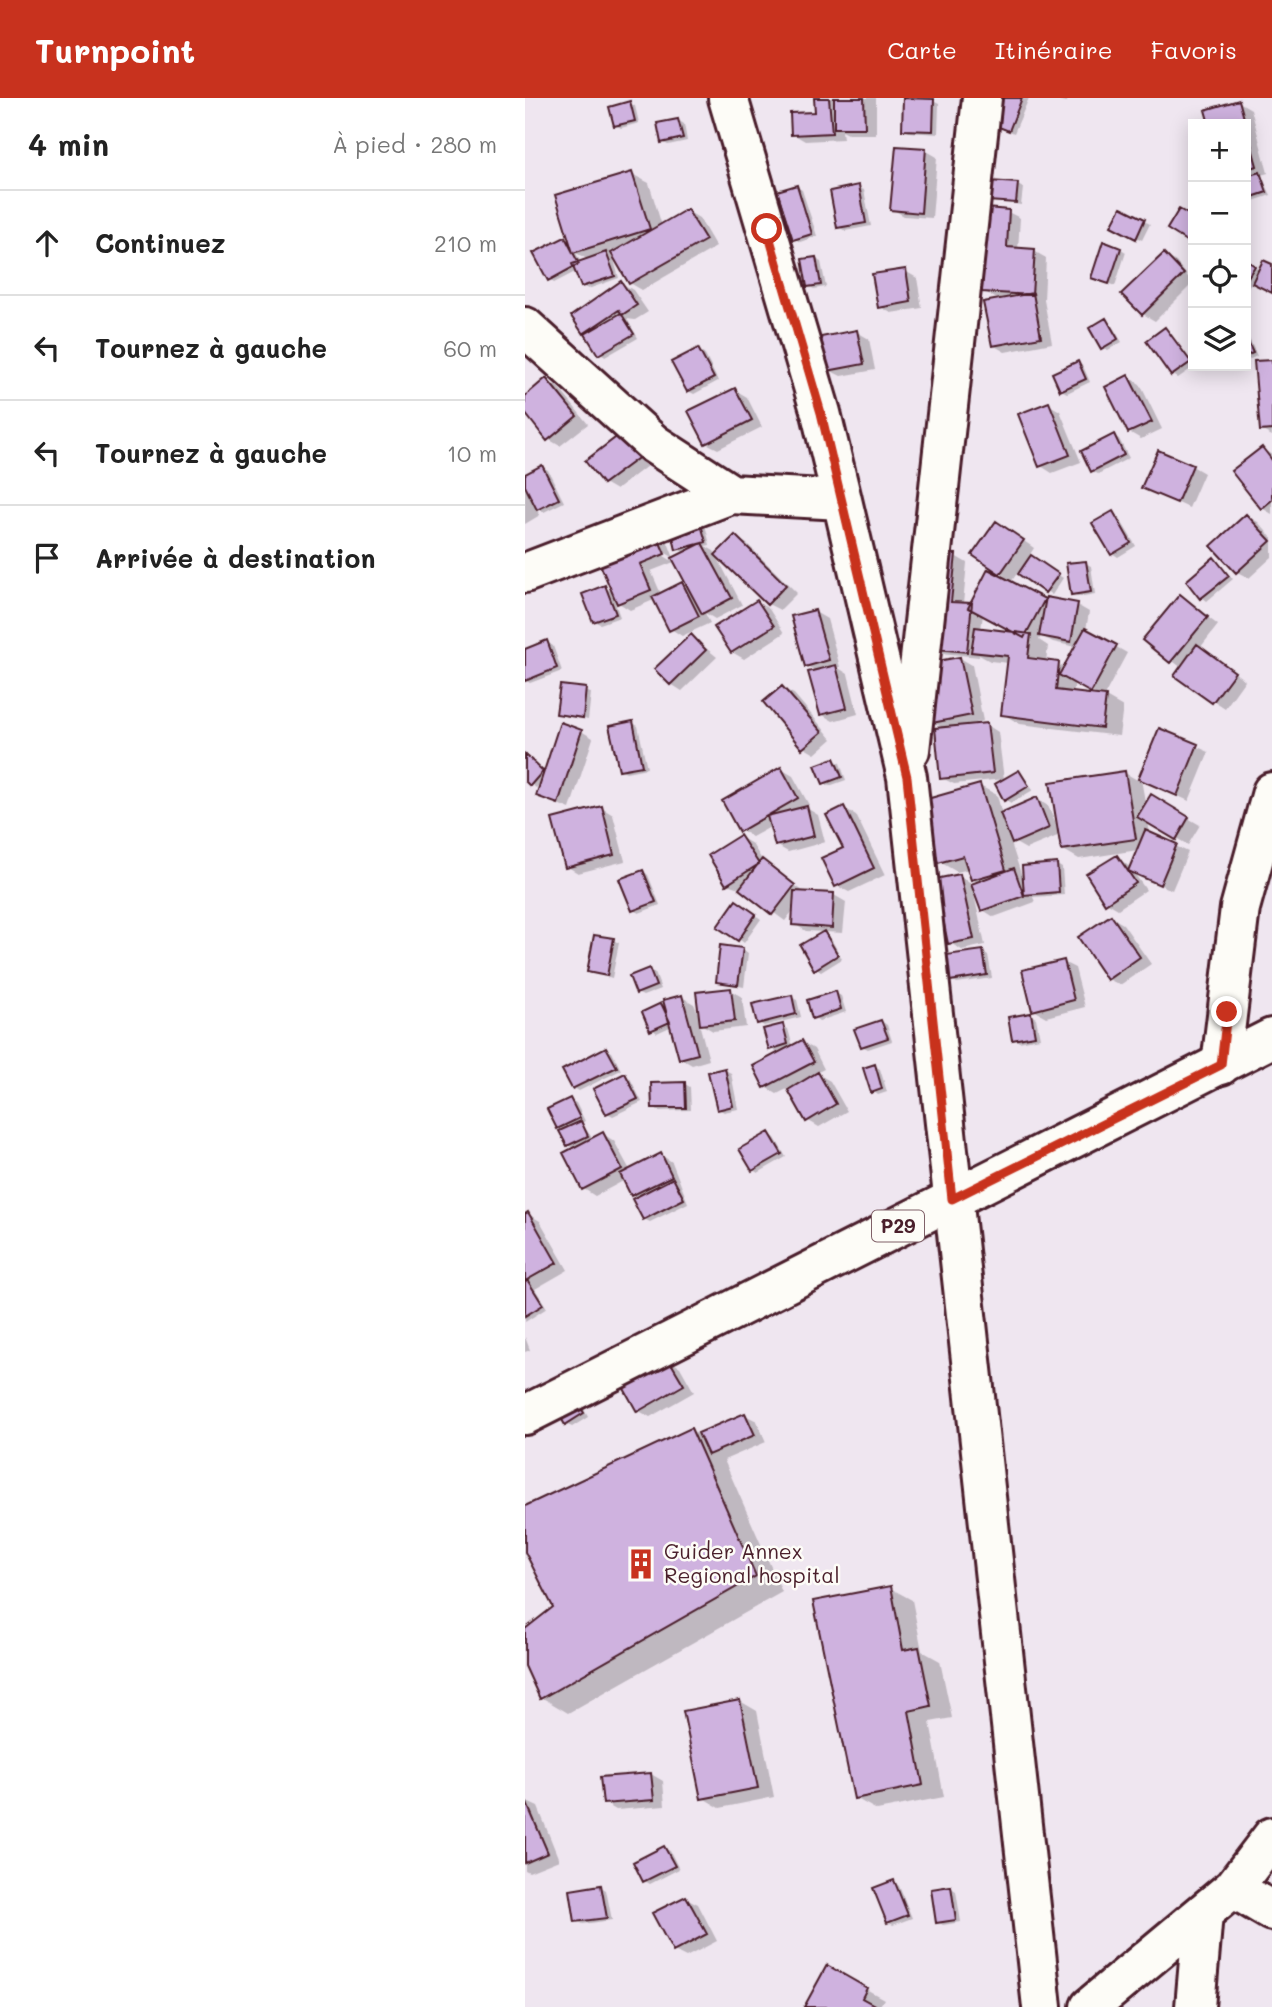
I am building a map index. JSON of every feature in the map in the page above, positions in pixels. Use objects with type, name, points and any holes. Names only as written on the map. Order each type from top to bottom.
[{"type":"street","points":[[728,98],[821,413],[907,777],[1042,2007]]},
{"type":"street","points":[[907,777],[982,98]]},
{"type":"street","points":[[525,327],[654,444],[731,494]]},
{"type":"street","points":[[525,573],[731,494],[842,500]]},
{"type":"street","points":[[1221,1065],[1240,908],[1272,792]]},
{"type":"street","name":"P29","points":[[525,1415],[1272,1038]]},
{"type":"street","points":[[1090,2007],[1233,1888],[1272,1838]]},
{"type":"street","points":[[1233,1888],[1272,1911]]},
{"type":"street","points":[[1195,2007],[1203,1913]]},
{"type":"building","points":[[814,98],[829,98],[832,133],[791,135],[790,113],[815,112]]},
{"type":"building","points":[[834,98],[864,98],[865,128],[834,128]]},
{"type":"building","points":[[903,98],[934,99],[933,131],[902,130]]},
{"type":"building","points":[[1001,98],[1022,98],[1009,131],[991,124]]},
{"type":"building","points":[[1239,100],[1245,119],[1208,119],[1205,110]]},
{"type":"building","points":[[630,101],[635,121],[614,126],[609,107]]},
{"type":"building","points":[[678,119],[683,138],[661,143],[657,123]]},
{"type":"building","points":[[1251,144],[1257,166],[1251,168]]},
{"type":"building","points":[[896,146],[926,148],[921,213],[890,210]]},
{"type":"building","points":[[632,172],[650,229],[573,253],[555,195]]},
{"type":"building","points":[[1260,172],[1267,192],[1251,197],[1251,175]]},
{"type":"building","points":[[989,181],[1018,183],[1016,203],[988,201]]},
{"type":"building","points":[[797,185],[812,234],[793,240],[777,191]]},
{"type":"building","points":[[859,185],[866,223],[837,228],[830,191]]},
{"type":"building","points":[[1121,207],[1145,219],[1136,239],[1111,226]]},
{"type":"building","points":[[986,208],[1009,210],[1007,247],[1035,249],[1032,295],[982,292]]},
{"type":"building","points":[[687,209],[706,240],[629,284],[611,253]]},
{"type":"building","points":[[1179,209],[1188,214],[1188,242],[1167,229]]},
{"type":"building","points":[[565,237],[579,264],[548,281],[533,253]]},
{"type":"building","points":[[1103,241],[1121,248],[1109,284],[1091,278]]},
{"type":"building","points":[[606,252],[615,276],[581,287],[572,264]]},
{"type":"building","points":[[1164,253],[1184,274],[1142,315],[1121,294]]},
{"type":"building","points":[[816,257],[821,285],[807,287],[802,259]]},
{"type":"building","points":[[1263,260],[1272,264],[1272,293],[1252,283]]},
{"type":"building","points":[[906,269],[911,302],[878,308],[872,274]]},
{"type":"building","points":[[621,281],[637,305],[622,315],[619,310],[583,334],[571,316]]},
{"type":"building","points":[[1033,293],[1041,337],[992,346],[983,302]]},
{"type":"building","points":[[621,313],[634,334],[598,355],[585,334]]},
{"type":"building","points":[[1106,318],[1118,339],[1101,349],[1089,328]]},
{"type":"building","points":[[1165,327],[1188,358],[1188,364],[1171,376],[1146,341]]},
{"type":"building","points":[[857,330],[864,364],[827,371],[821,337]]},
{"type":"building","points":[[698,348],[714,378],[687,392],[671,362]]},
{"type":"building","points":[[1272,360],[1272,430],[1260,431],[1254,361]]},
{"type":"building","points":[[1078,361],[1086,379],[1060,391],[1052,373]]},
{"type":"building","points":[[1128,375],[1152,422],[1128,433],[1105,387]]},
{"type":"building","points":[[546,378],[577,416],[547,441],[525,413],[525,396]]},
{"type":"building","points":[[735,388],[752,420],[705,444],[688,411]]},
{"type":"building","points":[[1049,402],[1070,455],[1039,467],[1018,414]]},
{"type":"building","points":[[623,432],[641,456],[603,484],[585,461]]},
{"type":"building","points":[[1114,434],[1124,455],[1091,472],[1081,451]]},
{"type":"building","points":[[1262,447],[1272,460],[1272,500],[1261,509],[1231,471]]},
{"type":"building","points":[[1158,450],[1193,465],[1177,503],[1141,488]]},
{"type":"building","points":[[542,465],[559,499],[537,510],[525,486],[525,474]]},
{"type":"building","points":[[696,507],[706,542],[676,550],[668,515]]},
{"type":"building","points":[[1113,511],[1131,543],[1111,555],[1092,523]]},
{"type":"building","points":[[1246,514],[1271,541],[1236,573],[1211,546]]},
{"type":"building","points":[[650,519],[665,554],[640,564],[651,590],[617,604],[591,543]]},
{"type":"building","points":[[996,521],[1024,540],[1000,574],[972,555]]},
{"type":"building","points":[[735,535],[786,585],[767,605],[715,555]]},
{"type":"building","points":[[702,543],[732,598],[702,614],[672,558]]},
{"type":"building","points":[[936,553],[956,554],[951,602],[972,603],[967,652],[927,648]]},
{"type":"building","points":[[1031,555],[1059,574],[1045,593],[1018,574]]},
{"type":"building","points":[[1214,557],[1229,576],[1200,599],[1186,581]]},
{"type":"building","points":[[1086,561],[1091,592],[1071,595],[1066,563]]},
{"type":"building","points":[[988,569],[1045,599],[1024,638],[968,608]]},
{"type":"building","points":[[682,582],[699,616],[669,631],[652,597]]},
{"type":"building","points":[[605,585],[616,614],[593,622],[582,594]]},
{"type":"building","points":[[1180,594],[1208,617],[1170,663],[1142,640]]},
{"type":"building","points":[[1046,597],[1078,603],[1071,642],[1039,636]]},
{"type":"building","points":[[757,600],[774,626],[731,653],[714,627]]},
{"type":"building","points":[[815,610],[829,660],[805,667],[791,616]]},
{"type":"building","points":[[975,627],[1031,634],[1028,658],[1059,662],[1056,690],[1106,696],[1102,728],[1001,715],[1008,656],[971,652]]},
{"type":"building","points":[[1085,628],[1117,645],[1091,693],[1059,675]]},
{"type":"building","points":[[691,634],[706,650],[670,685],[654,669]]},
{"type":"building","points":[[547,640],[557,668],[525,681],[525,649]]},
{"type":"building","points":[[1197,644],[1235,672],[1212,703],[1174,676]]},
{"type":"building","points":[[960,657],[972,715],[932,723],[920,664]]},
{"type":"building","points":[[836,665],[847,708],[820,715],[808,672]]},
{"type":"building","points":[[560,685],[586,688],[583,718],[556,714]]},
{"type":"building","points":[[782,686],[822,732],[802,749],[763,702]]},
{"type":"building","points":[[633,721],[642,766],[619,770],[609,726]]},
{"type":"building","points":[[560,722],[582,730],[558,804],[536,796]]},
{"type":"building","points":[[987,723],[993,773],[940,779],[935,728]]},
{"type":"building","points":[[1159,728],[1198,744],[1177,796],[1138,779]]},
{"type":"building","points":[[525,754],[543,771],[530,786],[525,781]]},
{"type":"building","points":[[834,758],[842,777],[823,784],[815,765]]},
{"type":"building","points":[[781,767],[798,798],[739,832],[722,801]]},
{"type":"building","points":[[1019,770],[1029,786],[1004,801],[995,784]]},
{"type":"building","points":[[1125,771],[1136,839],[1061,850],[1050,782]]},
{"type":"building","points":[[980,784],[1006,870],[971,880],[963,856],[938,863],[920,801]]},
{"type":"building","points":[[1151,794],[1189,817],[1176,840],[1137,817]]},
{"type":"building","points":[[1037,797],[1049,828],[1012,844],[1000,813]]},
{"type":"building","points":[[602,806],[614,855],[565,868],[552,819]]},
{"type":"building","points":[[807,806],[814,836],[775,846],[767,816]]},
{"type":"building","points":[[844,806],[874,868],[835,887],[821,858],[843,848],[826,815]]},
{"type":"building","points":[[1145,830],[1177,844],[1160,885],[1128,871]]},
{"type":"building","points":[[740,835],[759,864],[726,885],[708,855]]},
{"type":"building","points":[[1117,855],[1136,883],[1105,904],[1086,874]]},
{"type":"building","points":[[762,859],[795,885],[772,915],[739,889]]},
{"type":"building","points":[[1057,863],[1059,892],[1024,895],[1022,866]]},
{"type":"building","points":[[1014,868],[1024,896],[981,911],[971,884]]},
{"type":"building","points":[[643,870],[656,902],[632,911],[619,879]]},
{"type":"building","points":[[960,874],[974,939],[948,944],[935,879]]},
{"type":"building","points":[[794,891],[834,893],[832,928],[792,925]]},
{"type":"building","points":[[736,900],[756,914],[738,941],[717,927]]},
{"type":"building","points":[[1111,915],[1140,957],[1107,980],[1078,937]]},
{"type":"building","points":[[824,931],[838,955],[814,970],[800,945]]},
{"type":"building","points":[[594,935],[614,938],[607,976],[587,972]]},
{"type":"building","points":[[720,945],[743,948],[738,985],[716,982]]},
{"type":"building","points":[[983,950],[987,975],[950,981],[946,955]]},
{"type":"building","points":[[1064,960],[1074,1000],[1032,1011],[1022,970]]},
{"type":"building","points":[[649,968],[656,986],[636,994],[629,976]]},
{"type":"building","points":[[731,988],[735,1021],[700,1025],[696,992]]},
{"type":"building","points":[[836,991],[841,1009],[812,1019],[807,1000]]},
{"type":"building","points":[[682,995],[698,1054],[679,1059],[663,1000]]},
{"type":"building","points":[[792,995],[796,1014],[757,1024],[752,1004]]},
{"type":"building","points":[[661,1003],[670,1022],[650,1031],[642,1012]]},
{"type":"building","points":[[1031,1013],[1035,1036],[1012,1040],[1008,1017]]},
{"type":"building","points":[[881,1020],[888,1038],[861,1047],[854,1029]]},
{"type":"building","points":[[783,1024],[788,1044],[769,1050],[763,1029]]},
{"type":"building","points":[[802,1040],[814,1062],[764,1088],[753,1066]]},
{"type":"building","points":[[606,1047],[617,1067],[572,1089],[562,1070]]},
{"type":"building","points":[[875,1064],[882,1089],[871,1093],[863,1068]]},
{"type":"building","points":[[725,1068],[733,1106],[717,1110],[708,1072]]},
{"type":"building","points":[[818,1072],[836,1104],[806,1122],[788,1090]]},
{"type":"building","points":[[625,1073],[638,1099],[606,1114],[593,1089]]},
{"type":"building","points":[[685,1082],[686,1108],[652,1108],[651,1083]]},
{"type":"building","points":[[570,1098],[580,1118],[557,1129],[547,1109]]},
{"type":"building","points":[[581,1121],[588,1136],[567,1146],[559,1131]]},
{"type":"building","points":[[603,1132],[622,1169],[582,1190],[563,1153]]},
{"type":"building","points":[[769,1132],[782,1154],[752,1171],[739,1149]]},
{"type":"building","points":[[661,1153],[672,1176],[631,1196],[620,1174]]},
{"type":"building","points":[[673,1178],[684,1199],[643,1220],[632,1199]]},
{"type":"building","points":[[528,1212],[557,1263],[525,1281],[525,1214]]},
{"type":"building","points":[[528,1281],[543,1305],[525,1316],[525,1282]]},
{"type":"building","points":[[668,1358],[684,1385],[637,1412],[622,1385]]},
{"type":"building","points":[[574,1397],[584,1413],[565,1425],[556,1409]]},
{"type":"building","points":[[745,1413],[755,1435],[708,1455],[698,1433]]},
{"type":"building","name":"Guider Annex Regional hospital","points":[[691,1428],[756,1576],[540,1699],[525,1666],[525,1629],[553,1607],[525,1552],[525,1506]]},
{"type":"building","points":[[891,1586],[903,1650],[919,1647],[931,1706],[909,1711],[923,1785],[854,1799],[813,1601]]},
{"type":"building","points":[[740,1700],[758,1788],[701,1799],[683,1711]]},
{"type":"building","points":[[651,1773],[654,1800],[603,1804],[600,1777]]},
{"type":"building","points":[[525,1799],[548,1853],[525,1863]]},
{"type":"building","points":[[664,1846],[675,1866],[643,1882],[633,1862]]},
{"type":"building","points":[[894,1880],[908,1915],[887,1923],[873,1888]]},
{"type":"building","points":[[601,1885],[607,1918],[575,1922],[570,1890]]},
{"type":"building","points":[[951,1886],[956,1920],[936,1923],[931,1889]]},
{"type":"building","points":[[686,1896],[707,1934],[673,1952],[652,1913]]},
{"type":"building","points":[[827,1965],[867,1988],[862,1998],[878,2007],[804,2007]]},
{"type":"place","name":"Guider Annex Regional hospital","points":[[641,1564]]},
{"type":"route","points":[[767,229],[821,413],[907,777],[952,1199],[1221,1065],[1227,1012]]}]
